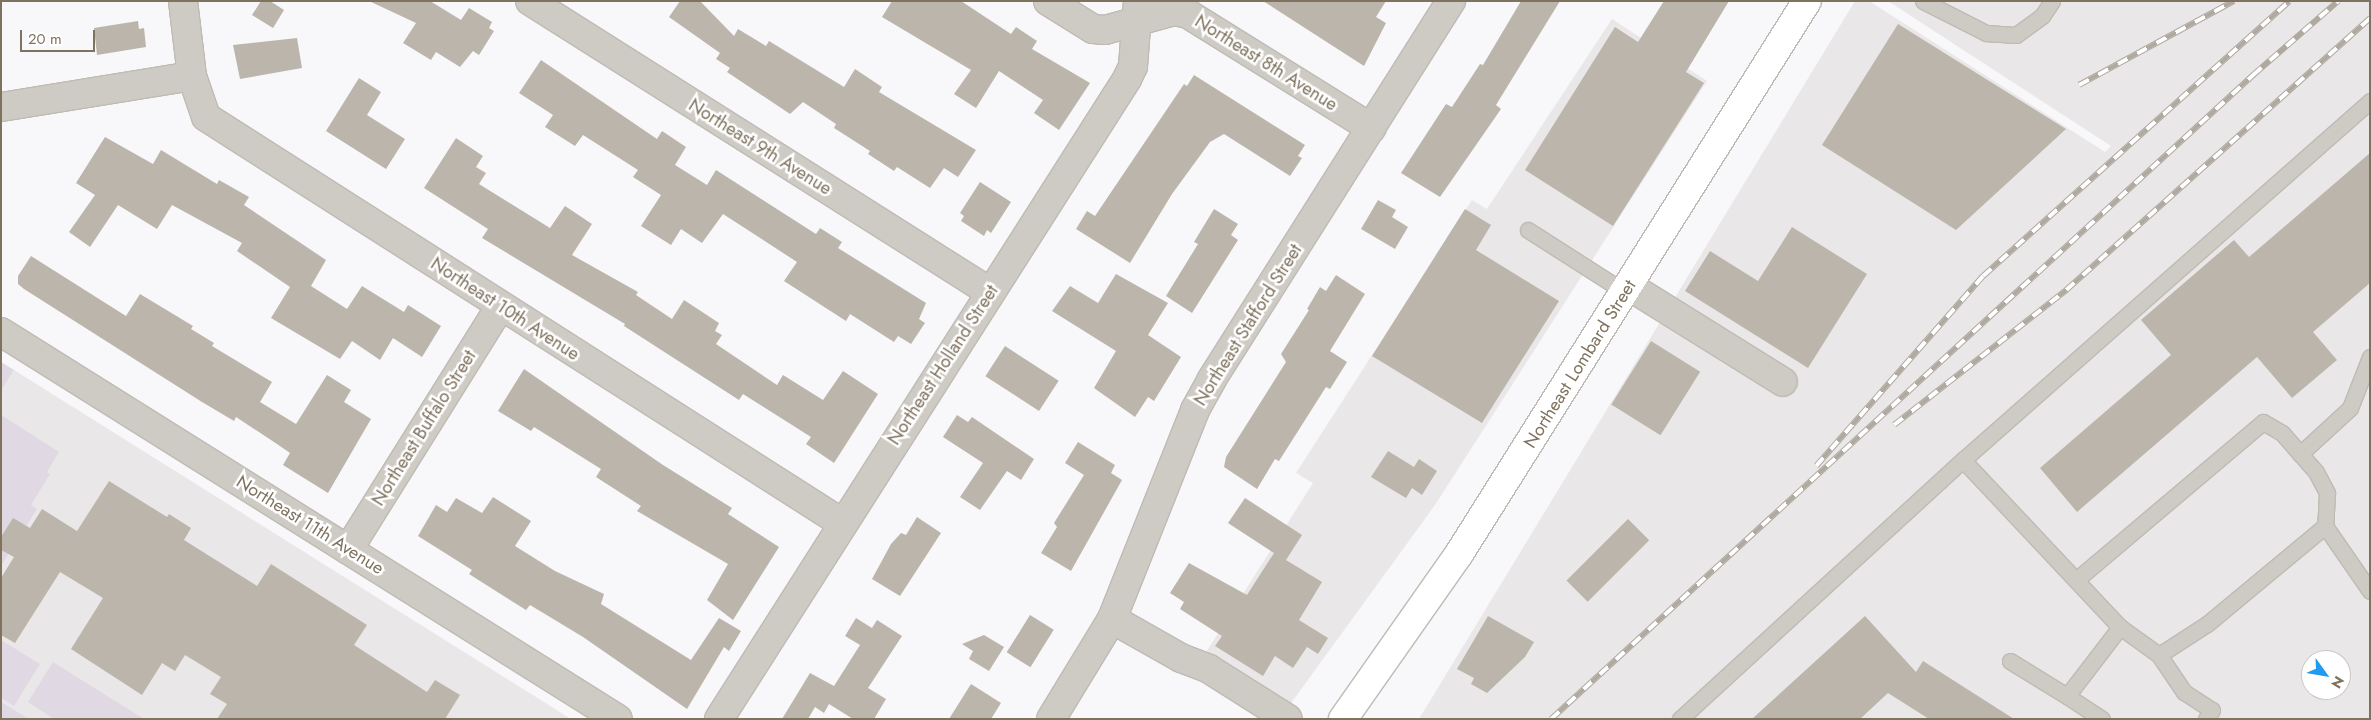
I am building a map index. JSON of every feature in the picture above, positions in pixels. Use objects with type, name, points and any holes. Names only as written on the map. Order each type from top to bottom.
[{"type":"main road","name":"Northeast Lombard Street","points":[[1343,719],[1454,562],[1807,1]]},
{"type":"street","name":"Northeast 10th Avenue","points":[[183,1],[192,76],[206,117],[500,307],[842,523]]},
{"type":"street","name":"Northeast 9th Avenue","points":[[530,1],[990,292]]},
{"type":"street","name":"Northeast 8th Avenue","points":[[1048,1],[1092,29],[1105,30],[1138,11],[1174,11],[1188,14],[1371,128]]},
{"type":"street","name":"Northeast Stafford Street","points":[[1051,719],[1112,619],[1196,410],[1450,1]]},
{"type":"street","name":"Northeast Holland Street","points":[[718,719],[1127,79],[1133,66],[1138,11]]},
{"type":"street","points":[[1,106],[192,76]]},
{"type":"street","points":[[1627,289],[1783,382]]},
{"type":"street","name":"Northeast Buffalo Street","points":[[348,550],[500,307]]},
{"type":"street","name":"Northeast 11th Avenue","points":[[1,332],[618,719]]},
{"type":"street","points":[[1112,619],[1181,658],[1209,669],[1288,719]]},
{"type":"lane","points":[[1923,1],[1986,33],[2016,35],[2042,16],[2052,1]]},
{"type":"lane","points":[[1680,719],[1963,460],[2370,101]]},
{"type":"lane","points":[[1528,230],[1627,289]]},
{"type":"lane","points":[[2300,454],[2350,408],[2370,357]]},
{"type":"lane","points":[[2076,580],[2263,422],[2282,433],[2316,472],[2327,493],[2325,526],[2370,590]]},
{"type":"lane","points":[[1963,460],[2120,627],[2159,655],[2184,692],[2212,710],[2206,719]]},
{"type":"lane","points":[[2159,655],[2207,624],[2325,526]]},
{"type":"lane","points":[[2067,696],[2120,627]]},
{"type":"lane","points":[[2010,661],[2102,719]]},
{"type":"shaded area","points":[[1855,1],[1869,1],[2105,152],[2111,146],[1888,1],[2370,1],[2370,719],[1419,719]]},
{"type":"shaded area","points":[[1612,19],[1707,81],[1435,505],[1286,710],[1205,654],[1313,483],[1296,473],[1472,200],[1487,209]]},
{"type":"shaded area","points":[[1,362],[14,370],[1,391]]},
{"type":"shaded area","points":[[14,370],[571,719],[1,719],[1,391]]},
{"type":"shaded area","points":[[1,415],[59,452],[47,472],[50,474],[31,505],[37,509],[1,566]]},
{"type":"shaded area","points":[[1,640],[40,664],[14,706],[1,698]]},
{"type":"shaded area","points":[[53,662],[144,719],[54,719],[28,702]]},
{"type":"shaded area","points":[[1,702],[29,719],[1,719]]},
{"type":"building","points":[[261,1],[270,1],[284,10],[273,28],[252,15]]},
{"type":"building","points":[[369,1],[430,1],[461,20],[469,8],[492,22],[489,28],[494,31],[479,55],[473,51],[460,67],[436,52],[431,60],[403,43],[416,23]]},
{"type":"building","points":[[680,1],[700,1],[734,36],[738,29],[766,46],[769,41],[844,87],[855,69],[882,87],[879,92],[976,150],[958,177],[944,168],[930,188],[897,167],[894,171],[868,154],[870,151],[834,128],[836,124],[803,102],[790,114],[727,72],[730,68],[716,59],[720,53],[669,17]]},
{"type":"building","points":[[892,1],[961,1],[1011,34],[1016,27],[1037,41],[1032,49],[1090,83],[1059,130],[1034,113],[1043,100],[999,71],[976,108],[954,94],[971,70],[882,17]]},
{"type":"building","points":[[1263,1],[1386,1],[1376,17],[1386,23],[1364,66]]},
{"type":"building","points":[[1521,1],[1560,1],[1496,105],[1501,109],[1440,197],[1401,173],[1446,104],[1452,107],[1480,64],[1483,65]]},
{"type":"building","points":[[1664,1],[1729,1],[1686,72],[1704,83],[1613,226],[1525,170],[1615,27],[1638,42]]},
{"type":"building","points":[[138,21],[139,29],[144,28],[146,47],[97,55],[94,28]]},
{"type":"building","points":[[1898,24],[2066,129],[1956,230],[1822,145]]},
{"type":"building","points":[[297,38],[302,68],[240,79],[233,45]]},
{"type":"building","points":[[541,60],[657,139],[662,131],[686,147],[675,165],[707,185],[716,170],[816,234],[820,228],[842,242],[838,248],[926,303],[919,319],[925,323],[911,344],[898,336],[894,342],[850,314],[846,321],[784,281],[797,262],[723,214],[702,243],[681,229],[671,245],[641,226],[661,195],[633,177],[638,170],[583,135],[575,146],[545,127],[553,115],[519,93]]},
{"type":"building","points":[[1194,75],[1305,145],[1298,156],[1302,158],[1290,176],[1224,134],[1210,142],[1172,194],[1130,263],[1076,229],[1087,211],[1095,216],[1184,84],[1187,86]]},
{"type":"building","points":[[359,78],[381,92],[367,115],[405,139],[386,169],[326,131]]},
{"type":"building","points":[[105,137],[153,164],[161,150],[217,184],[219,180],[249,197],[244,205],[326,260],[311,286],[347,309],[362,286],[404,312],[408,305],[441,326],[422,357],[393,338],[380,360],[352,341],[340,359],[271,318],[290,287],[237,251],[242,243],[172,205],[157,229],[118,205],[90,247],[69,232],[95,195],[76,183]]},
{"type":"building","points":[[456,138],[483,156],[476,167],[486,173],[479,184],[550,228],[565,206],[592,224],[572,255],[638,292],[636,295],[672,319],[684,300],[719,323],[715,331],[722,335],[716,344],[777,385],[783,375],[823,400],[843,371],[878,394],[834,463],[806,444],[811,437],[743,394],[739,400],[624,326],[625,324],[482,238],[488,229],[424,188]]},
{"type":"building","points":[[2370,153],[2370,283],[2313,332],[2337,360],[2292,398],[2257,357],[2077,512],[2040,468],[2171,355],[2141,320],[2234,240],[2249,257]]},
{"type":"building","points":[[980,182],[1011,202],[991,233],[987,230],[984,236],[961,221],[964,216],[960,213]]},
{"type":"building","points":[[1378,200],[1396,210],[1392,217],[1408,227],[1395,249],[1361,229]]},
{"type":"building","points":[[1214,209],[1238,224],[1231,235],[1238,240],[1192,313],[1166,296],[1198,244],[1194,242]]},
{"type":"building","points":[[1465,209],[1491,225],[1476,250],[1559,301],[1482,423],[1372,356]]},
{"type":"building","points":[[1792,227],[1867,274],[1808,368],[1685,291],[1710,251],[1758,281]]},
{"type":"building","points":[[31,256],[126,316],[140,294],[193,326],[191,329],[214,343],[212,346],[272,382],[260,402],[296,424],[327,375],[351,390],[344,402],[371,419],[328,493],[283,465],[290,453],[277,444],[236,417],[234,421],[202,402],[24,289],[18,284],[18,276]]},
{"type":"building","points":[[1116,274],[1168,303],[1148,335],[1181,357],[1154,401],[1148,397],[1135,417],[1094,388],[1116,351],[1052,311],[1070,286],[1098,303]]},
{"type":"building","points":[[1336,275],[1365,294],[1330,351],[1347,362],[1330,389],[1326,387],[1279,461],[1275,459],[1257,489],[1224,467],[1226,457],[1286,362],[1281,354],[1309,310],[1307,309],[1320,287],[1326,291]]},
{"type":"building","points":[[1651,341],[1700,372],[1660,435],[1611,405]]},
{"type":"building","points":[[1005,346],[1059,381],[1039,411],[985,376]]},
{"type":"building","points":[[524,369],[663,465],[732,508],[728,514],[779,547],[733,620],[707,600],[728,564],[637,511],[641,506],[596,477],[601,469],[534,427],[531,431],[498,411]]},
{"type":"building","points":[[957,415],[968,422],[972,417],[1034,459],[1021,480],[1007,471],[980,510],[960,497],[983,463],[943,437]]},
{"type":"building","points":[[1078,442],[1115,465],[1111,473],[1122,480],[1071,571],[1041,553],[1057,527],[1054,523],[1084,475],[1065,463]]},
{"type":"building","points":[[1388,451],[1414,467],[1419,459],[1437,471],[1422,495],[1412,488],[1406,498],[1371,477]]},
{"type":"building","points":[[109,481],[167,517],[169,514],[191,528],[184,540],[257,586],[271,564],[367,625],[354,645],[427,692],[435,680],[460,695],[445,719],[217,719],[227,704],[210,694],[221,677],[185,655],[175,671],[162,663],[142,695],[71,649],[103,598],[60,572],[15,643],[1,635],[1,578],[14,557],[1,550],[1,537],[13,518],[30,528],[42,509],[77,531]]},
{"type":"building","points":[[493,497],[531,521],[515,546],[555,571],[604,594],[601,604],[691,660],[719,618],[741,631],[729,651],[724,647],[687,709],[583,637],[530,605],[526,610],[469,574],[472,570],[418,536],[436,505],[447,512],[456,498],[482,513]]},
{"type":"building","points":[[1245,498],[1302,535],[1286,560],[1322,582],[1299,620],[1328,638],[1318,654],[1307,647],[1293,668],[1275,656],[1263,676],[1215,646],[1222,636],[1180,609],[1184,602],[1170,593],[1189,563],[1247,595],[1274,553],[1228,523]]},
{"type":"building","points":[[917,517],[941,533],[900,596],[872,579],[891,544],[901,533],[906,535]]},
{"type":"building","points":[[1628,519],[1649,540],[1588,602],[1566,581]]},
{"type":"building","points":[[1030,615],[1054,630],[1030,667],[1007,652]]},
{"type":"building","points":[[1488,616],[1534,642],[1525,657],[1487,693],[1471,684],[1474,678],[1457,669]]},
{"type":"building","points":[[1865,616],[1916,672],[1923,661],[2014,719],[1929,719],[1888,693],[1860,719],[1752,719]]},
{"type":"building","points":[[856,618],[872,628],[877,620],[902,636],[868,688],[886,699],[874,719],[853,719],[829,704],[824,713],[815,707],[808,719],[782,719],[810,673],[834,686],[860,645],[845,636]]},
{"type":"building","points":[[984,635],[1004,647],[989,671],[969,659],[973,651],[962,644]]},
{"type":"building","points":[[971,684],[1001,703],[991,719],[949,719]]},
{"type":"railway","points":[[2079,85],[2234,1]]},
{"type":"railway","points":[[1816,466],[1983,276],[2289,1]]},
{"type":"railway","points":[[1551,719],[2253,75],[2338,1]]},
{"type":"railway","points":[[1894,425],[2066,290],[2370,18]]}]
